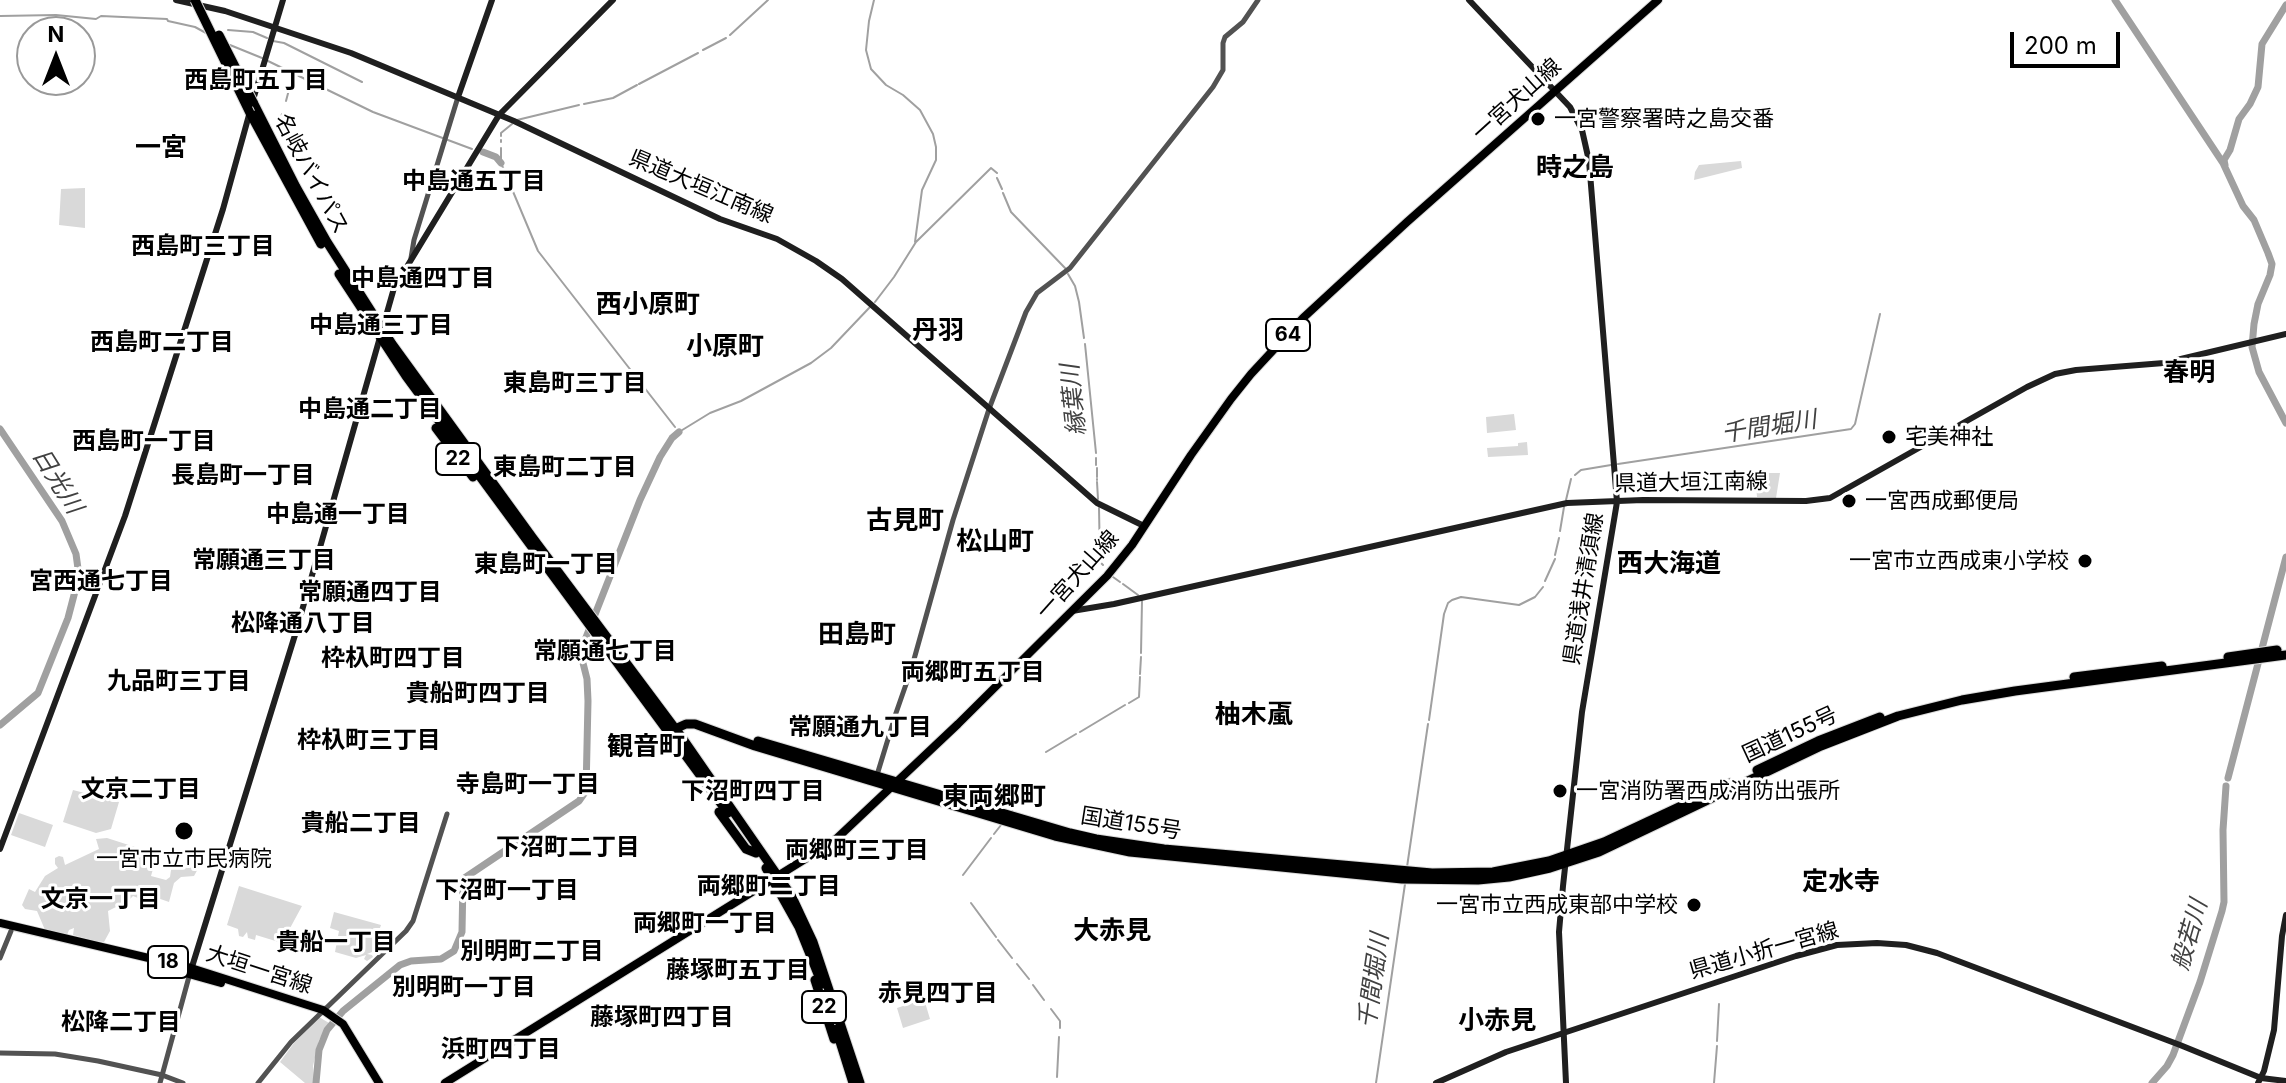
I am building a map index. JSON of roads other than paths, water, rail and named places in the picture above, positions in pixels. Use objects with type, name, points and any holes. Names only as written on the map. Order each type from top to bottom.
[{"type":"highway","name":"名岐バイパス","points":[[195,0],[249,116],[303,214],[381,334],[400,349],[507,496],[542,550],[551,554],[661,722],[673,729]]},
{"type":"highway","name":"名岐バイパス","points":[[201,0],[314,220],[406,376],[550,575],[673,729],[756,853],[802,907],[846,1022],[845,1036],[860,1083]]},
{"type":"highway","name":"22","points":[[406,376],[406,385],[514,532],[521,534]]},
{"type":"highway","points":[[468,470],[479,475]]},
{"type":"highway","name":"国道155号","points":[[2260,656],[2286,649]]},
{"type":"highway","name":"国道155号","points":[[673,729],[686,724],[700,725],[755,746],[892,784],[1055,836],[1139,853],[1402,879],[1455,881],[1509,877],[1607,848],[1821,746],[1898,716],[2015,691],[2260,656],[2286,655]]},
{"type":"highway","name":"国道155号","points":[[673,729],[685,722],[695,722],[877,776],[892,784]]},
{"type":"highway","name":"名岐バイパス","points":[[680,742],[689,740],[754,832],[754,839],[776,878],[806,945],[853,1083]]},
{"type":"main road","name":"県道大垣江南線","points":[[176,0],[210,7],[351,53],[499,115],[720,219],[777,239],[842,279],[1100,505],[1144,526]]},
{"type":"main road","points":[[0,849],[125,516],[223,209],[283,0]]},
{"type":"main road","points":[[458,97],[492,0]]},
{"type":"main road","points":[[191,970],[295,635],[394,288],[499,115],[613,0]]},
{"type":"main road","name":"県道浅井清須線","points":[[1469,0],[1555,90],[1578,119],[1589,161],[1617,502],[1582,712],[1565,860],[1559,932],[1566,1083]]},
{"type":"main road","name":"一宮犬山線","points":[[445,1083],[834,841],[958,724],[1107,576],[1236,392],[1303,318],[1658,0]]},
{"type":"main road","name":"県道大垣江南線","points":[[1072,611],[1567,503],[1806,501],[1830,498],[2055,374],[2164,363],[2286,334]]},
{"type":"main road","points":[[2260,1081],[2276,1020],[2286,915]]},
{"type":"main road","name":"大垣一宮線","points":[[0,926],[191,970],[329,1017]]},
{"type":"main road","name":"大垣一宮線","points":[[0,926],[11,931],[191,970]]},
{"type":"main road","name":"県道小折一宮線","points":[[1436,1083],[1487,1060],[1563,1033],[1824,948],[1868,943],[1898,944],[1937,953],[2260,1081],[2286,1081]]},
{"type":"main road","points":[[329,1017],[343,1024],[376,1083]]},
{"type":"street","points":[[877,776],[989,409],[1032,300],[1070,268],[1213,87],[1223,70],[1225,37],[1243,22],[1258,0]]},
{"type":"street","points":[[411,258],[411,249],[458,97]]},
{"type":"street","points":[[258,1083],[291,1042],[329,1017],[406,931],[413,921],[447,814]]},
{"type":"street","points":[[0,958],[11,931]]},
{"type":"street","points":[[160,1083],[191,970]]},
{"type":"street","points":[[0,1053],[55,1054],[162,1075],[183,1083]]},
{"type":"waterway","name":"日光川","points":[[730,35],[768,0]]},
{"type":"waterway","points":[[874,0],[866,50],[871,69],[886,85],[920,110],[933,134],[936,147],[936,160],[922,190],[915,242]]},
{"type":"waterway","name":"般若川","points":[[2115,0],[2223,163],[2268,253],[2272,264],[2258,304],[2252,347],[2259,372],[2286,423]]},
{"type":"waterway","name":"般若川","points":[[2225,165],[2224,160],[2239,119],[2258,87],[2262,44],[2286,5]]},
{"type":"waterway","name":"日光川","points":[[0,16],[167,19],[206,33]]},
{"type":"waterway","points":[[228,30],[253,32],[267,38]]},
{"type":"waterway","name":"日光川","points":[[703,50],[726,38]]},
{"type":"waterway","points":[[273,41],[284,43],[362,82]]},
{"type":"waterway","name":"日光川","points":[[230,45],[262,58]]},
{"type":"waterway","name":"日光川","points":[[639,84],[698,53]]},
{"type":"waterway","name":"日光川","points":[[268,61],[373,112],[472,149]]},
{"type":"waterway","points":[[286,101],[291,82]]},
{"type":"waterway","name":"日光川","points":[[584,104],[613,98],[637,85]]},
{"type":"waterway","name":"日光川","points":[[517,120],[579,105]]},
{"type":"waterway","points":[[278,124],[282,114]]},
{"type":"waterway","name":"日光川","points":[[501,136],[512,124]]},
{"type":"waterway","points":[[501,148],[501,163],[538,251],[675,427]]},
{"type":"waterway","name":"日光川","points":[[483,152],[496,157],[501,163]]},
{"type":"waterway","points":[[875,302],[916,242],[991,168],[997,173]]},
{"type":"waterway","name":"縁葉川","points":[[997,178],[1002,189]]},
{"type":"waterway","name":"縁葉川","points":[[1003,193],[1011,212],[1065,268]]},
{"type":"waterway","name":"縁葉川","points":[[1068,274],[1075,286],[1084,338]]},
{"type":"waterway","points":[[678,430],[741,401],[811,363],[831,348],[870,307]]},
{"type":"waterway","name":"千間堀川","points":[[1618,464],[1851,429],[1855,424],[1880,314]]},
{"type":"waterway","name":"縁葉川","points":[[1085,344],[1096,453]]},
{"type":"waterway","name":"日光川","points":[[0,429],[62,521],[76,554],[79,576],[68,618],[38,693],[0,725]]},
{"type":"waterway","points":[[316,1083],[319,1050],[327,1030],[343,1011],[400,965],[441,959],[454,951],[462,932],[463,879],[579,801],[586,791],[588,701],[581,655],[583,645],[640,500],[660,457],[679,432]]},
{"type":"waterway","name":"縁葉川","points":[[1096,458],[1096,465]]},
{"type":"waterway","name":"千間堀川","points":[[1575,475],[1581,470],[1611,465]]},
{"type":"waterway","name":"縁葉川","points":[[1097,468],[1097,477]]},
{"type":"waterway","name":"千間堀川","points":[[1566,500],[1571,479]]},
{"type":"waterway","name":"縁葉川","points":[[1097,482],[1098,499]]},
{"type":"waterway","name":"千間堀川","points":[[1560,531],[1564,507]]},
{"type":"waterway","name":"縁葉川","points":[[1099,508],[1100,562],[1103,565]]},
{"type":"waterway","name":"千間堀川","points":[[1555,555],[1559,538]]},
{"type":"waterway","name":"般若川","points":[[2228,778],[2286,557]]},
{"type":"waterway","name":"千間堀川","points":[[1545,581],[1555,559]]},
{"type":"waterway","name":"縁葉川","points":[[1113,577],[1120,582]]},
{"type":"waterway","name":"縁葉川","points":[[1123,584],[1138,595]]},
{"type":"waterway","name":"千間堀川","points":[[1429,720],[1448,603],[1461,597],[1519,605],[1535,597],[1543,587]]},
{"type":"waterway","name":"縁葉川","points":[[1141,653],[1142,601]]},
{"type":"waterway","name":"縁葉川","points":[[1140,674],[1141,657]]},
{"type":"waterway","name":"縁葉川","points":[[1129,703],[1139,697],[1140,677]]},
{"type":"waterway","name":"縁葉川","points":[[1080,732],[1125,705]]},
{"type":"waterway","name":"千間堀川","points":[[1407,867],[1428,724]]},
{"type":"waterway","name":"縁葉川","points":[[1046,752],[1076,734]]},
{"type":"waterway","name":"般若川","points":[[2152,1083],[2173,1055],[2222,911],[2226,786]]},
{"type":"waterway","name":"縁葉川","points":[[1012,810],[1024,795]]},
{"type":"waterway","name":"縁葉川","points":[[994,834],[1001,825]]},
{"type":"waterway","name":"縁葉川","points":[[963,875],[991,838]]},
{"type":"waterway","name":"千間堀川","points":[[1376,1083],[1405,884]]},
{"type":"waterway","name":"縁葉川","points":[[971,903],[996,937]]},
{"type":"waterway","name":"縁葉川","points":[[998,940],[1012,958]]},
{"type":"waterway","name":"縁葉川","points":[[1017,964],[1029,979]]},
{"type":"waterway","name":"縁葉川","points":[[1033,985],[1044,1000]]},
{"type":"waterway","points":[[1717,1041],[1719,1004]]},
{"type":"waterway","name":"縁葉川","points":[[1051,1009],[1060,1021],[1060,1028]]},
{"type":"waterway","name":"縁葉川","points":[[1057,1077],[1059,1037]]},
{"type":"waterway","points":[[1714,1083],[1717,1046]]},
{"type":"place","name":"一宮警察署時之島交番","points":[[1538,119]]},
{"type":"place","name":"宅美神社","points":[[1889,437]]},
{"type":"place","name":"一宮西成郵便局","points":[[1849,501]]},
{"type":"place","name":"一宮市立西成東小学校","points":[[2085,561]]},
{"type":"place","name":"一宮消防署西成消防出張所","points":[[1560,791]]},
{"type":"place","name":"一宮市立市民病院","points":[[184,831]]},
{"type":"place","name":"一宮市立西成東部中学校","points":[[1694,905]]},
{"type":"district","name":"西島町五丁目","points":[[256,81]]},
{"type":"district","name":"一宮","points":[[161,148]]},
{"type":"district","name":"時之島","points":[[1575,168]]},
{"type":"district","name":"中島通五丁目","points":[[474,182]]},
{"type":"district","name":"西島町三丁目","points":[[203,247]]},
{"type":"district","name":"中島通四丁目","points":[[423,279]]},
{"type":"district","name":"西小原町","points":[[648,305]]},
{"type":"district","name":"中島通三丁目","points":[[381,326]]},
{"type":"district","name":"丹羽","points":[[938,331]]},
{"type":"district","name":"西島町二丁目","points":[[162,343]]},
{"type":"district","name":"小原町","points":[[725,347]]},
{"type":"district","name":"春明","points":[[2189,373]]},
{"type":"district","name":"東島町三丁目","points":[[575,384]]},
{"type":"district","name":"中島通二丁目","points":[[370,410]]},
{"type":"district","name":"西島町一丁目","points":[[144,442]]},
{"type":"district","name":"東島町二丁目","points":[[565,468]]},
{"type":"district","name":"長島町一丁目","points":[[243,476]]},
{"type":"district","name":"中島通一丁目","points":[[338,515]]},
{"type":"district","name":"古見町","points":[[905,521]]},
{"type":"district","name":"松山町","points":[[995,542]]},
{"type":"district","name":"常願通三丁目","points":[[264,561]]},
{"type":"district","name":"西大海道","points":[[1669,564]]},
{"type":"district","name":"東島町一丁目","points":[[546,565]]},
{"type":"district","name":"宮西通七丁目","points":[[101,582]]},
{"type":"district","name":"常願通四丁目","points":[[370,593]]},
{"type":"district","name":"松降通八丁目","points":[[303,624]]},
{"type":"district","name":"田島町","points":[[857,635]]},
{"type":"district","name":"常願通七丁目","points":[[605,652]]},
{"type":"district","name":"枠杁町四丁目","points":[[393,659]]},
{"type":"district","name":"両郷町五丁目","points":[[973,673]]},
{"type":"district","name":"九品町三丁目","points":[[179,682]]},
{"type":"district","name":"貴船町四丁目","points":[[478,694]]},
{"type":"district","name":"柚木颪","points":[[1254,715]]},
{"type":"district","name":"常願通九丁目","points":[[860,728]]},
{"type":"district","name":"枠杁町三丁目","points":[[369,741]]},
{"type":"district","name":"観音町","points":[[646,747]]},
{"type":"district","name":"寺島町一丁目","points":[[528,785]]},
{"type":"district","name":"文京二丁目","points":[[141,790]]},
{"type":"district","name":"下沼町四丁目","points":[[753,792]]},
{"type":"district","name":"東両郷町","points":[[994,797]]},
{"type":"district","name":"貴船二丁目","points":[[361,824]]},
{"type":"district","name":"下沼町二丁目","points":[[568,848]]},
{"type":"district","name":"両郷町三丁目","points":[[857,851]]},
{"type":"district","name":"定水寺","points":[[1841,882]]},
{"type":"district","name":"両郷町二丁目","points":[[769,887]]},
{"type":"district","name":"下沼町一丁目","points":[[507,891]]},
{"type":"district","name":"文京一丁目","points":[[101,900]]},
{"type":"district","name":"両郷町一丁目","points":[[705,924]]},
{"type":"district","name":"大赤見","points":[[1112,931]]},
{"type":"district","name":"貴船一丁目","points":[[336,943]]},
{"type":"district","name":"別明町二丁目","points":[[532,952]]},
{"type":"district","name":"藤塚町五丁目","points":[[738,971]]},
{"type":"district","name":"別明町一丁目","points":[[464,988]]},
{"type":"district","name":"赤見四丁目","points":[[938,994]]},
{"type":"district","name":"藤塚町四丁目","points":[[662,1018]]},
{"type":"district","name":"小赤見","points":[[1497,1021]]},
{"type":"district","name":"松降二丁目","points":[[121,1023]]},
{"type":"district","name":"浜町四丁目","points":[[501,1050]]}]
